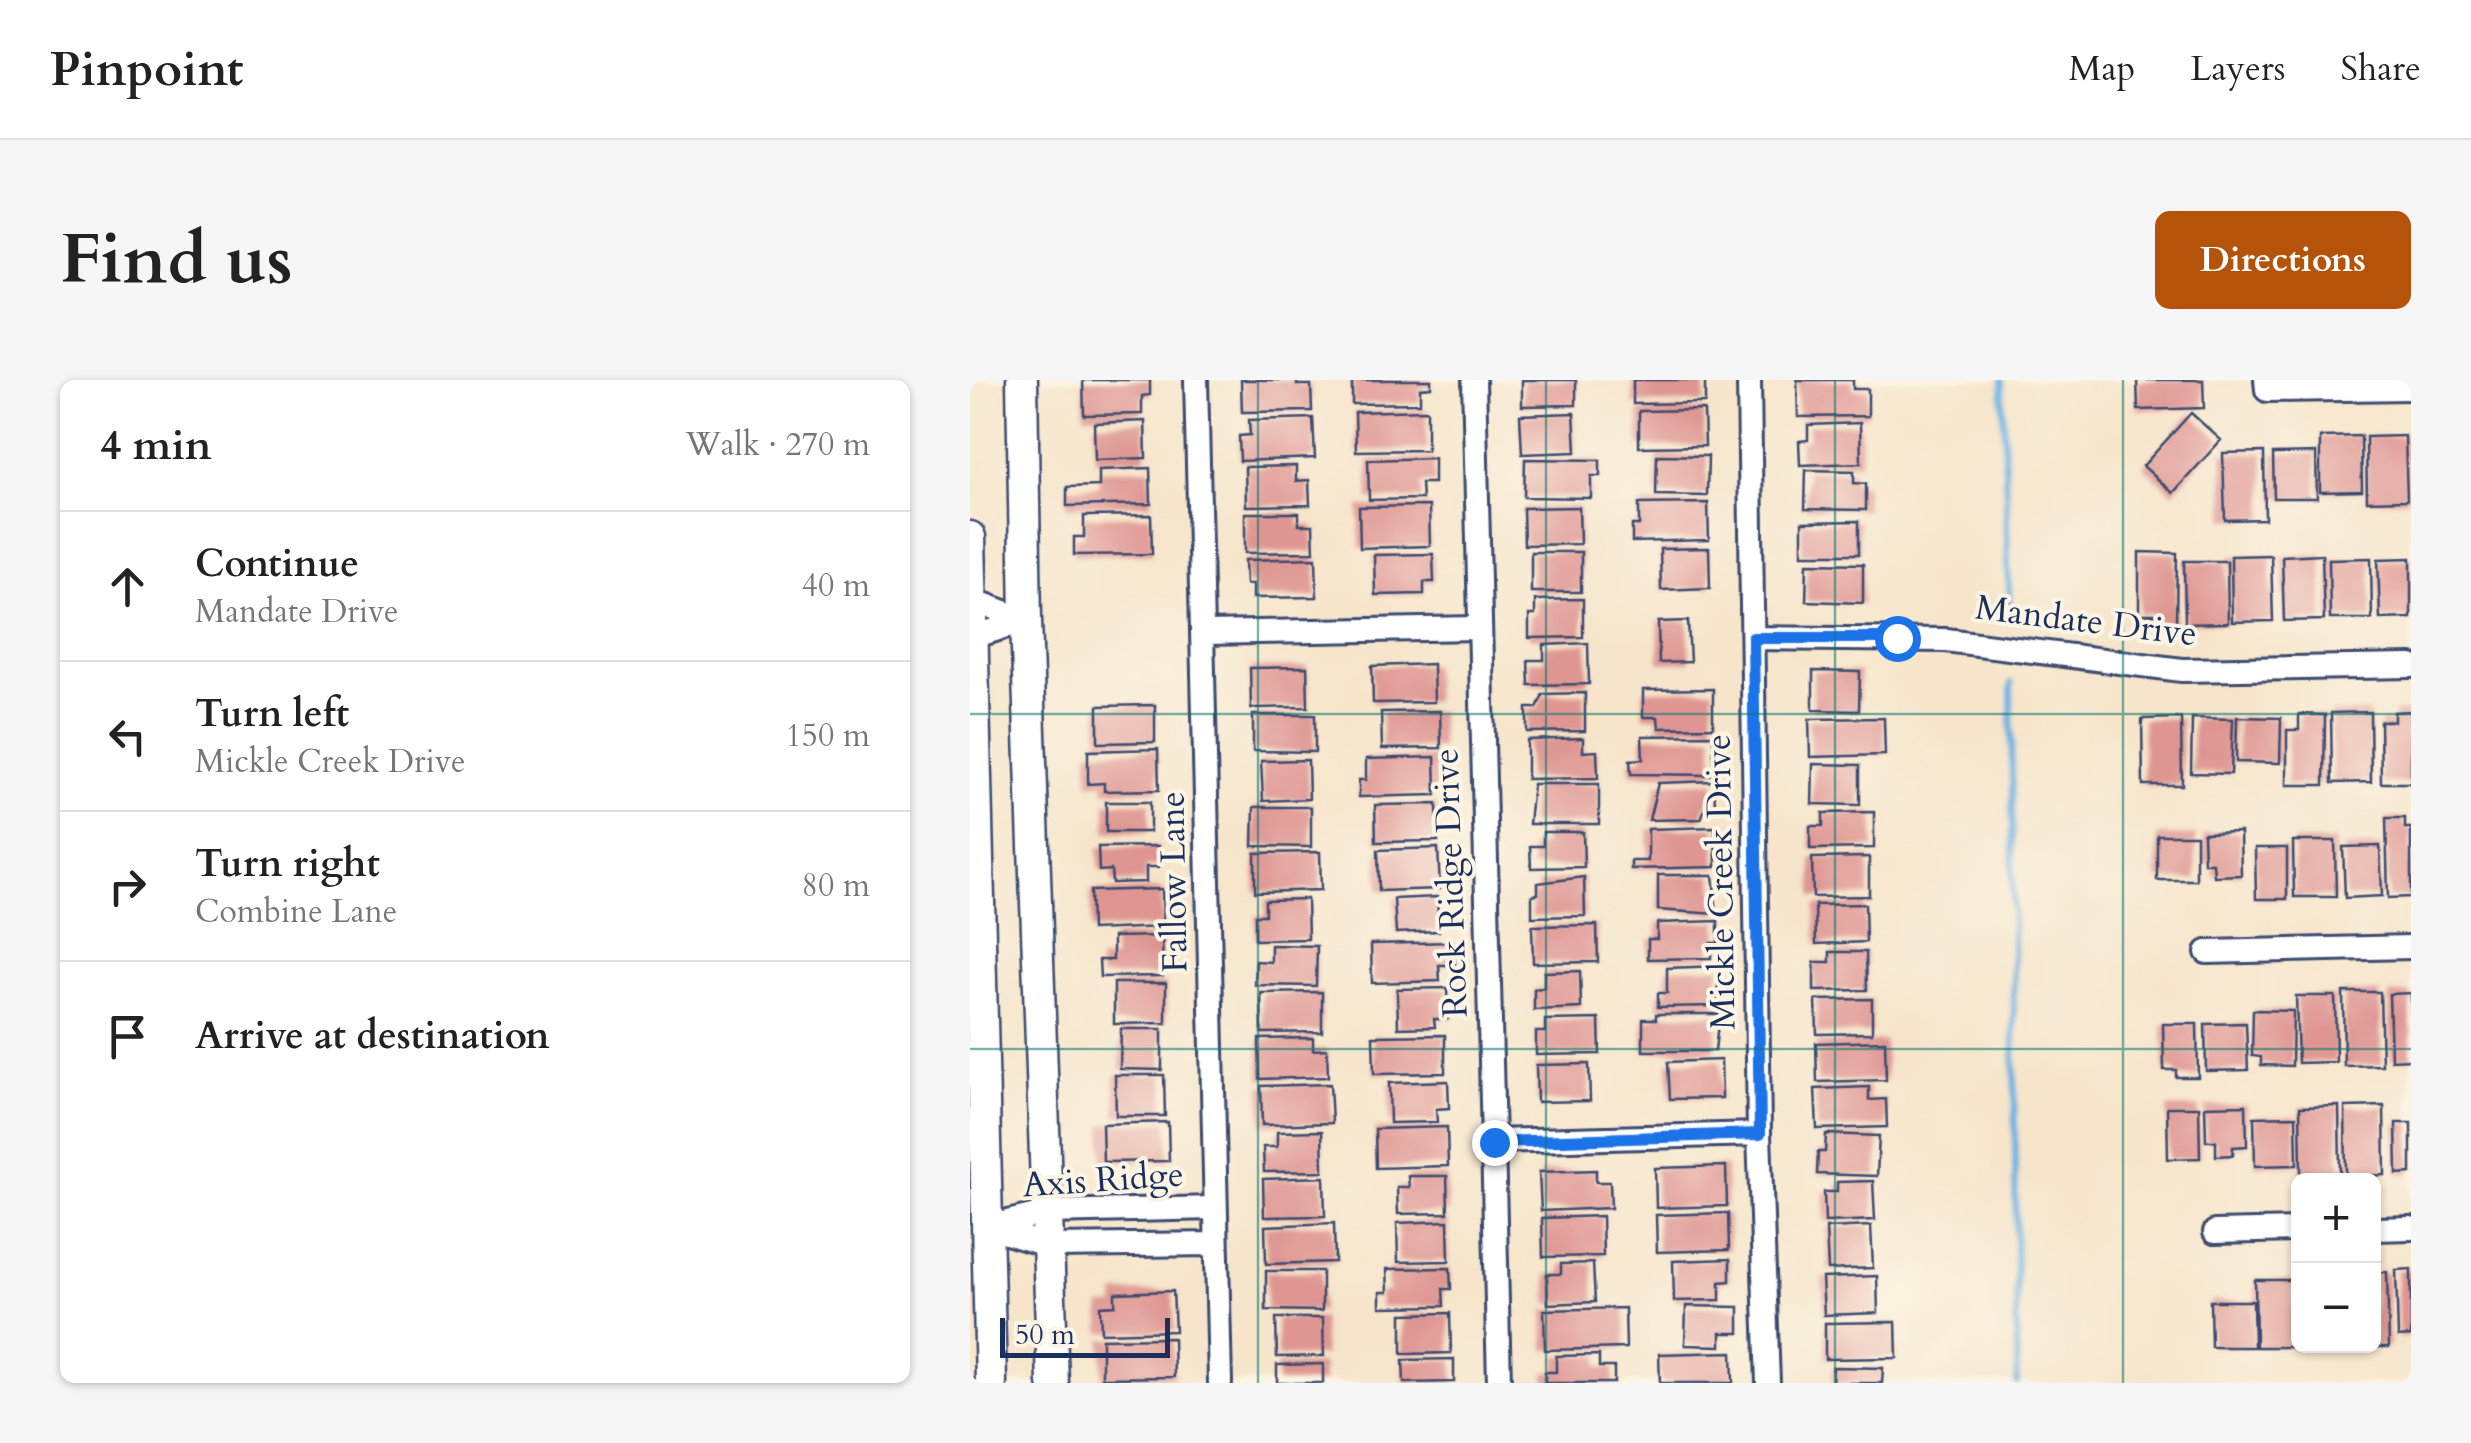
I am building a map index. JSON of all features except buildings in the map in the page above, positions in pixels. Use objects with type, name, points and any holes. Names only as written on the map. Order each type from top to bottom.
[{"type":"main road","points":[[1022,380],[1026,620],[1053,1383]]},
{"type":"main road","points":[[970,537],[991,1383]]},
{"type":"street","name":"Fallow Lane","points":[[1196,380],[1220,1383]]},
{"type":"street","name":"Rock Ridge Drive","points":[[1474,380],[1499,1383]]},
{"type":"street","name":"Mickle Creek Drive","points":[[1749,380],[1760,1134],[1768,1383]]},
{"type":"street","points":[[2266,385],[2411,388]]},
{"type":"street","points":[[971,599],[1026,620]]},
{"type":"street","points":[[972,638],[1026,620]]},
{"type":"street","points":[[1205,632],[1478,628]]},
{"type":"street","name":"Mandate Drive","points":[[1753,638],[1946,640],[2182,670],[2411,666]]},
{"type":"street","points":[[2207,952],[2411,947]]},
{"type":"street","points":[[1494,1142],[1760,1134]]},
{"type":"street","name":"Axis Ridge","points":[[987,1227],[1049,1212],[1215,1208]]},
{"type":"street","name":"Axis Ridge","points":[[987,1227],[1050,1246],[1216,1244]]},
{"type":"street","points":[[2381,1229],[2411,1228]]},
{"type":"street","points":[[2215,1232],[2291,1230]]},
{"type":"waterway","points":[[2002,380],[2010,619]]},
{"type":"waterway","points":[[2011,683],[2017,1383]]},
{"type":"route","points":[[1494,1142],[1760,1134],[1753,638],[1897,638]]}]
